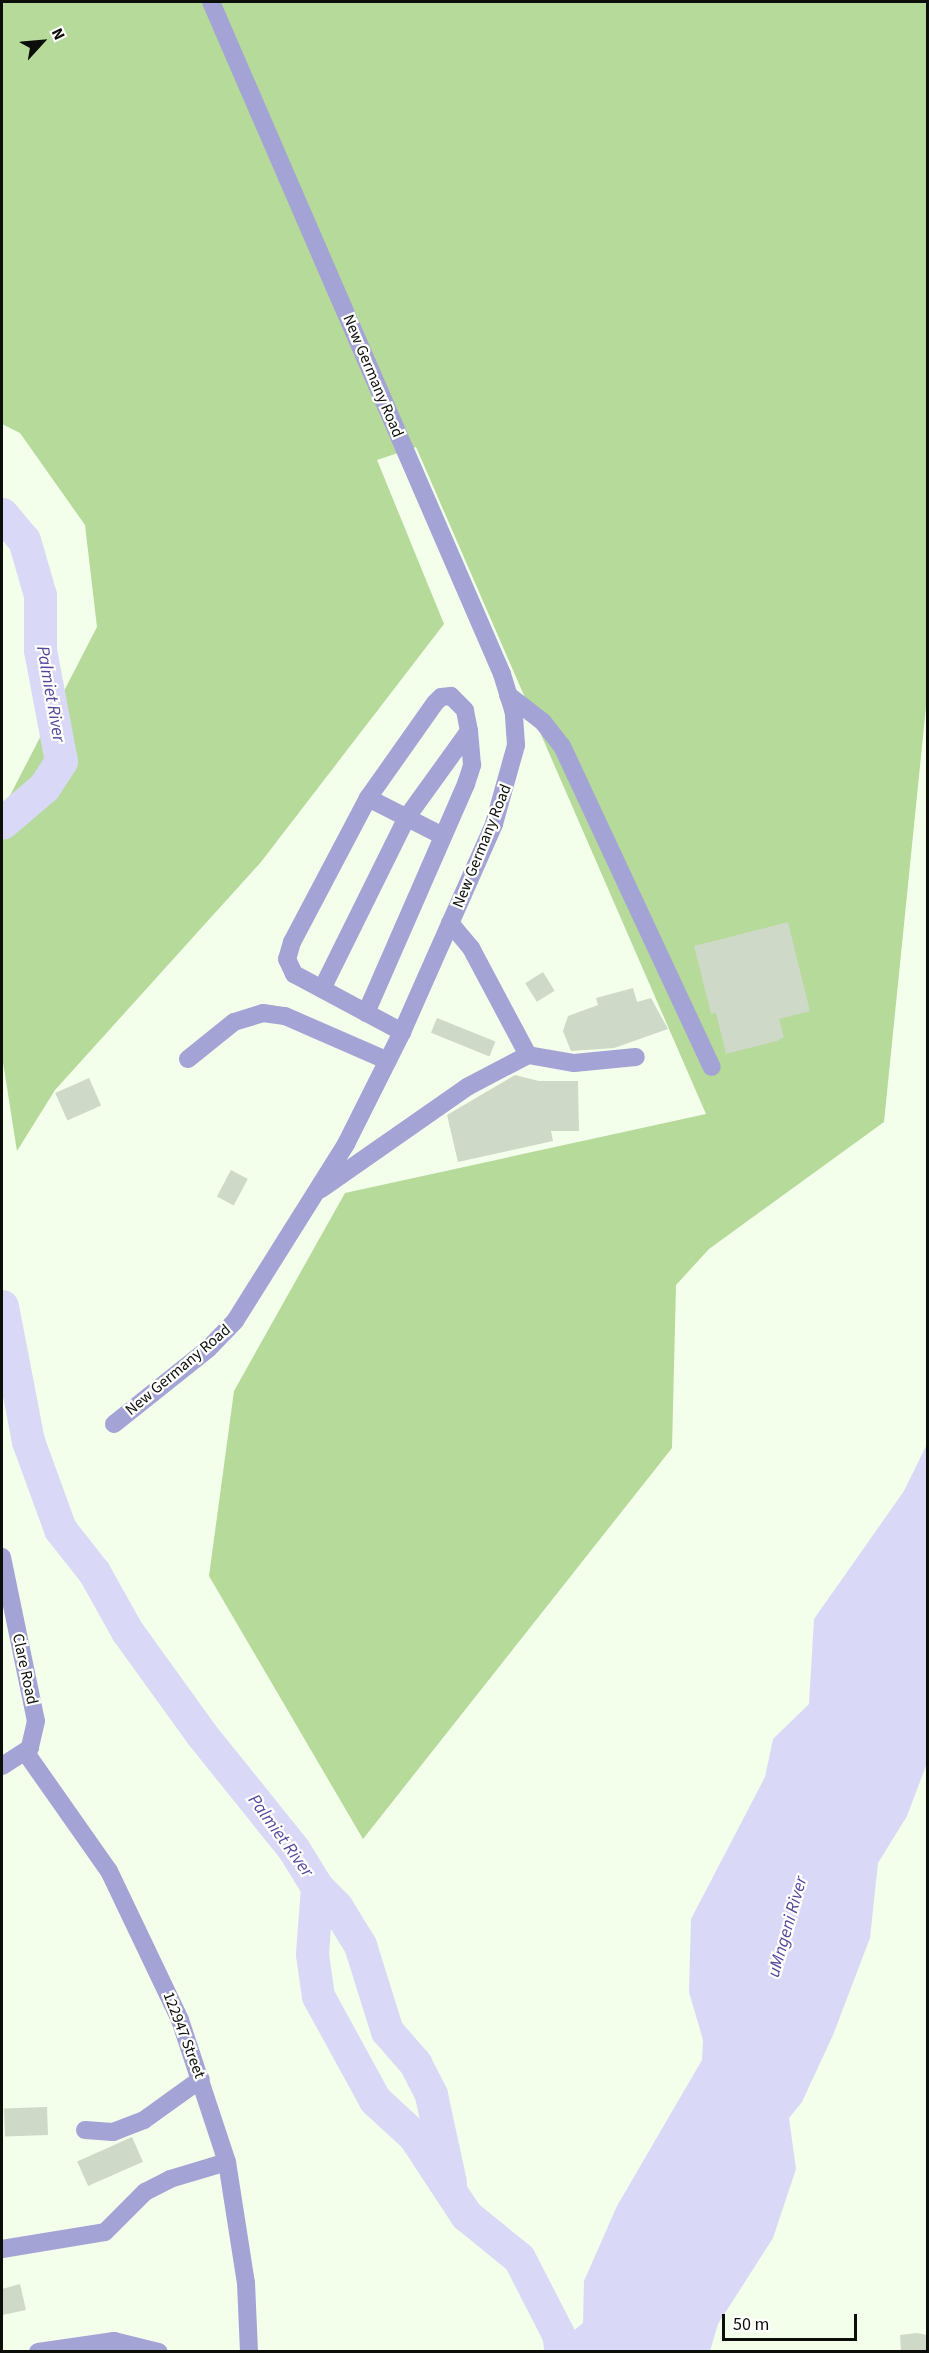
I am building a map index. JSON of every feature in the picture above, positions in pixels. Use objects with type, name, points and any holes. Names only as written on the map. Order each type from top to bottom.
[{"type":"street","name":"New Germany Road","points":[[114,1424],[208,1349],[236,1321],[316,1193],[402,1032],[509,780],[516,745],[508,695],[211,2]]},
{"type":"street","points":[[508,695],[543,722],[562,746],[712,1068]]},
{"type":"street","points":[[366,1012],[472,765],[465,710],[451,696],[441,697],[368,798],[292,942],[288,959],[294,974],[402,1032]]},
{"type":"street","points":[[322,988],[407,817],[469,731]]},
{"type":"street","points":[[368,798],[443,836]]},
{"type":"street","points":[[450,923],[471,948],[528,1055]]},
{"type":"street","points":[[188,1059],[234,1022],[263,1013],[285,1016],[388,1061]]},
{"type":"street","points":[[316,1193],[467,1087],[528,1055],[574,1063],[636,1057]]},
{"type":"street","name":"Clare Road","points":[[2,1557],[36,1721],[33,1742],[26,1753]]},
{"type":"street","points":[[2,1766],[26,1753]]},
{"type":"street","name":"122947 Street","points":[[26,1753],[109,1871],[129,1905],[180,2020],[227,2162],[246,2283],[249,2352]]},
{"type":"street","points":[[85,2130],[113,2132],[144,2120],[201,2079]]},
{"type":"street","points":[[2,2249],[105,2232],[145,2192],[170,2179],[227,2162]]},
{"type":"street","points":[[38,2352],[114,2341],[159,2352]]},
{"type":"green space","points":[[2,2],[927,2],[928,687],[884,1122],[709,1249],[676,1285],[672,1448],[363,1839],[209,1576],[234,1391],[345,1193],[706,1114],[416,447],[377,460],[444,624],[261,862],[55,1090],[17,1151],[2,1056],[2,811],[97,627],[85,525],[20,433],[2,424]]},
{"type":"water","name":"uMngeni River","points":[[927,1444],[927,1763],[907,1816],[878,1863],[870,1938],[833,2035],[802,2102],[789,2118],[796,2169],[773,2238],[718,2324],[710,2351],[563,2351],[567,2336],[583,2323],[584,2281],[617,2206],[702,2060],[703,2040],[689,1992],[691,1919],[765,1777],[773,1739],[809,1704],[814,1619],[904,1491]]},
{"type":"building","points":[[788,922],[810,1011],[779,1019],[784,1037],[777,1041],[726,1054],[716,1013],[711,1014],[694,946]]},
{"type":"building","points":[[543,972],[555,991],[537,1002],[525,983]]},
{"type":"building","points":[[633,988],[637,1002],[651,998],[668,1029],[614,1048],[571,1051],[563,1031],[568,1016],[598,1005],[596,998]]},
{"type":"building","points":[[437,1018],[495,1042],[489,1056],[431,1033]]},
{"type":"building","points":[[515,1075],[539,1081],[578,1081],[579,1131],[551,1131],[553,1141],[458,1162],[447,1115]]},
{"type":"building","points":[[89,1078],[101,1105],[67,1120],[55,1093]]},
{"type":"building","points":[[231,1170],[248,1179],[234,1205],[217,1196]]},
{"type":"building","points":[[47,2107],[48,2135],[5,2136],[4,2109]]},
{"type":"building","points":[[132,2137],[143,2162],[88,2186],[77,2161]]},
{"type":"building","points":[[20,2284],[26,2310],[2,2315],[2,2289]]},
{"type":"building","points":[[917,2333],[927,2335],[927,2352],[901,2352],[900,2335]]},
{"type":"waterway","name":"Palmiet River","points":[[2,514],[24,540],[40,595],[40,650],[61,761],[44,787],[2,823]]},
{"type":"waterway","name":"Palmiet River","points":[[2,1306],[28,1441],[60,1529],[94,1572],[127,1631],[202,1735],[293,1848],[317,1887],[312,1954],[318,1996],[375,2100],[414,2136],[466,2215],[519,2258],[558,2334],[561,2352]]},
{"type":"waterway","points":[[317,1887],[336,1906],[360,1945],[387,2031],[415,2063],[431,2095],[450,2182]]}]
